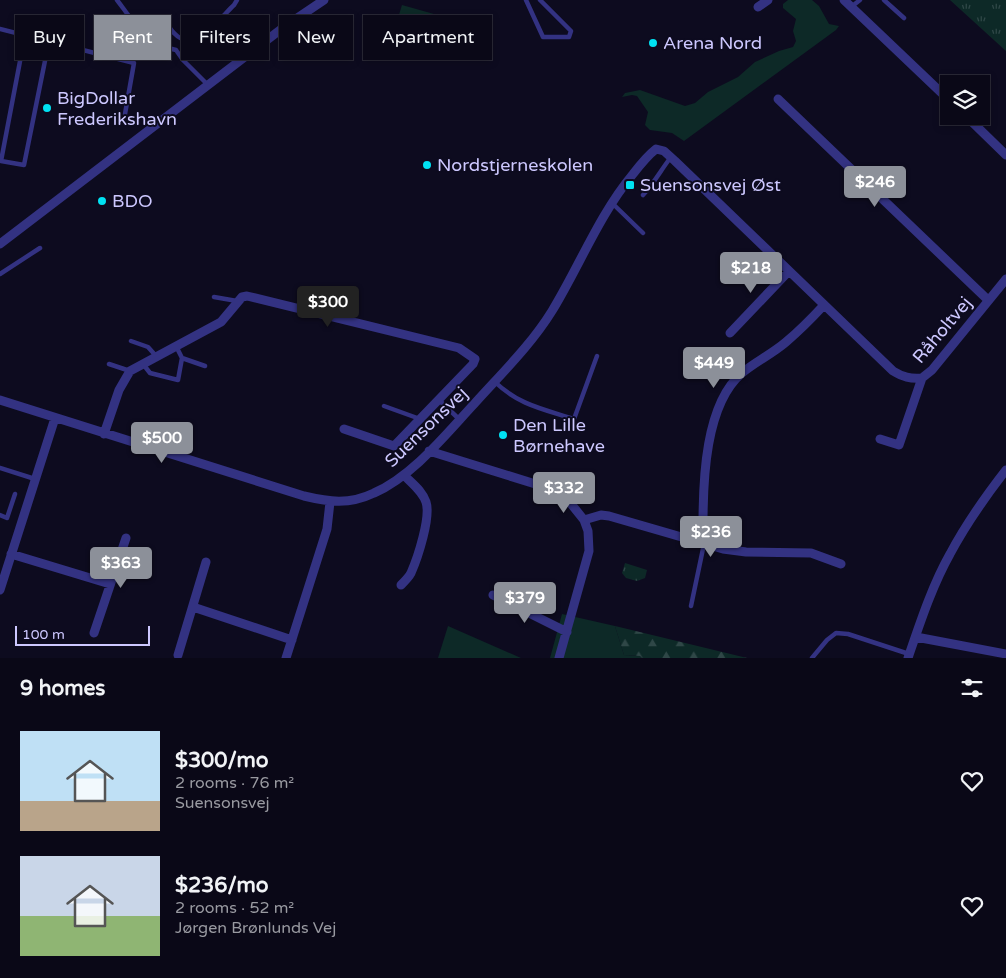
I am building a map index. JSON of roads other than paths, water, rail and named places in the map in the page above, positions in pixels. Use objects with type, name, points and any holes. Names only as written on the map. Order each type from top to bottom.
[{"type":"street","points":[[0,244],[284,27],[324,0]]},
{"type":"street","points":[[758,7],[768,0]]},
{"type":"street","points":[[844,0],[940,91]]},
{"type":"street","points":[[778,99],[988,300]]},
{"type":"street","points":[[975,125],[1006,155]]},
{"type":"street","name":"Suensonsvej","points":[[0,400],[304,496],[330,502],[345,501],[372,494],[404,475],[460,420],[517,359],[552,312],[612,203],[644,159],[656,149],[660,149],[671,157]]},
{"type":"street","points":[[671,157],[893,371],[903,378],[922,378]]},
{"type":"street","points":[[730,333],[789,271]]},
{"type":"street","name":"Råholtvej","points":[[880,439],[899,445],[922,378],[932,370],[1006,279]]},
{"type":"street","name":"Suensonsvej","points":[[237,301],[247,296],[459,348],[475,359],[473,364],[394,446],[344,429]]},
{"type":"street","points":[[104,434],[119,390],[130,371],[221,322],[230,313],[237,301]]},
{"type":"street","points":[[703,525],[703,497],[711,428],[724,395],[741,374],[788,341],[824,305]]},
{"type":"street","points":[[0,590],[2,578],[12,554],[55,418]]},
{"type":"street","points":[[429,451],[545,487],[568,500],[584,520],[588,531],[589,551],[560,658]]},
{"type":"street","points":[[908,656],[932,590],[949,554],[982,501],[1006,470]]},
{"type":"street","points":[[402,585],[410,574],[427,520],[428,510],[426,500],[420,491],[404,475]]},
{"type":"street","points":[[286,658],[327,529],[330,502]]},
{"type":"street","points":[[584,520],[601,515],[608,516],[704,544],[741,552],[811,554],[841,564]]},
{"type":"street","points":[[94,634],[126,538]]},
{"type":"street","points":[[12,554],[110,584]]},
{"type":"street","points":[[178,655],[206,562]]},
{"type":"street","points":[[493,596],[567,632]]},
{"type":"street","points":[[192,607],[292,640]]},
{"type":"street","points":[[916,637],[1006,654]]},
{"type":"lane","points":[[117,0],[135,23],[143,26],[163,18],[176,36],[181,38]]},
{"type":"lane","points":[[223,15],[237,0]]},
{"type":"lane","points":[[526,0],[543,37],[569,36],[571,31],[540,0]]},
{"type":"lane","points":[[852,7],[860,0]]},
{"type":"lane","points":[[884,0],[904,18]]},
{"type":"lane","points":[[0,29],[15,33]]},
{"type":"lane","points":[[171,49],[176,50],[181,57]]},
{"type":"lane","points":[[84,51],[134,63],[125,114]]},
{"type":"lane","points":[[20,60],[1,161],[24,165],[45,60]]},
{"type":"lane","points":[[183,60],[208,85]]},
{"type":"lane","points":[[643,195],[656,181],[658,173],[671,157]]},
{"type":"lane","points":[[612,203],[643,233]]},
{"type":"lane","points":[[0,274],[40,248]]},
{"type":"lane","points":[[0,265],[5,270]]},
{"type":"lane","points":[[214,297],[237,301]]},
{"type":"lane","points":[[131,341],[148,347],[156,356]]},
{"type":"lane","points":[[143,363],[150,373],[178,380],[182,358],[176,346]]},
{"type":"lane","points":[[494,382],[507,394],[519,401],[574,419],[597,356]]},
{"type":"lane","points":[[182,358],[205,366]]},
{"type":"lane","points":[[108,364],[130,371]]},
{"type":"lane","points":[[439,400],[460,420]]},
{"type":"lane","points":[[384,406],[420,419]]},
{"type":"lane","points":[[0,468],[35,479]]},
{"type":"lane","points":[[0,516],[7,518],[15,494]]},
{"type":"lane","points":[[691,606],[704,544]]},
{"type":"lane","points":[[812,658],[827,640],[836,633],[848,634],[908,656]]},
{"type":"place","name":"Arena Nord","points":[[653,43]]},
{"type":"place","name":"BigDollar Frederikshavn","points":[[47,108]]},
{"type":"place","name":"Nordstjerneskolen","points":[[427,165]]},
{"type":"place","name":"Suensonsvej Øst","points":[[630,185]]},
{"type":"place","name":"BDO","points":[[102,201]]},
{"type":"place","name":"Den Lille Børnehave","points":[[503,435]]}]
